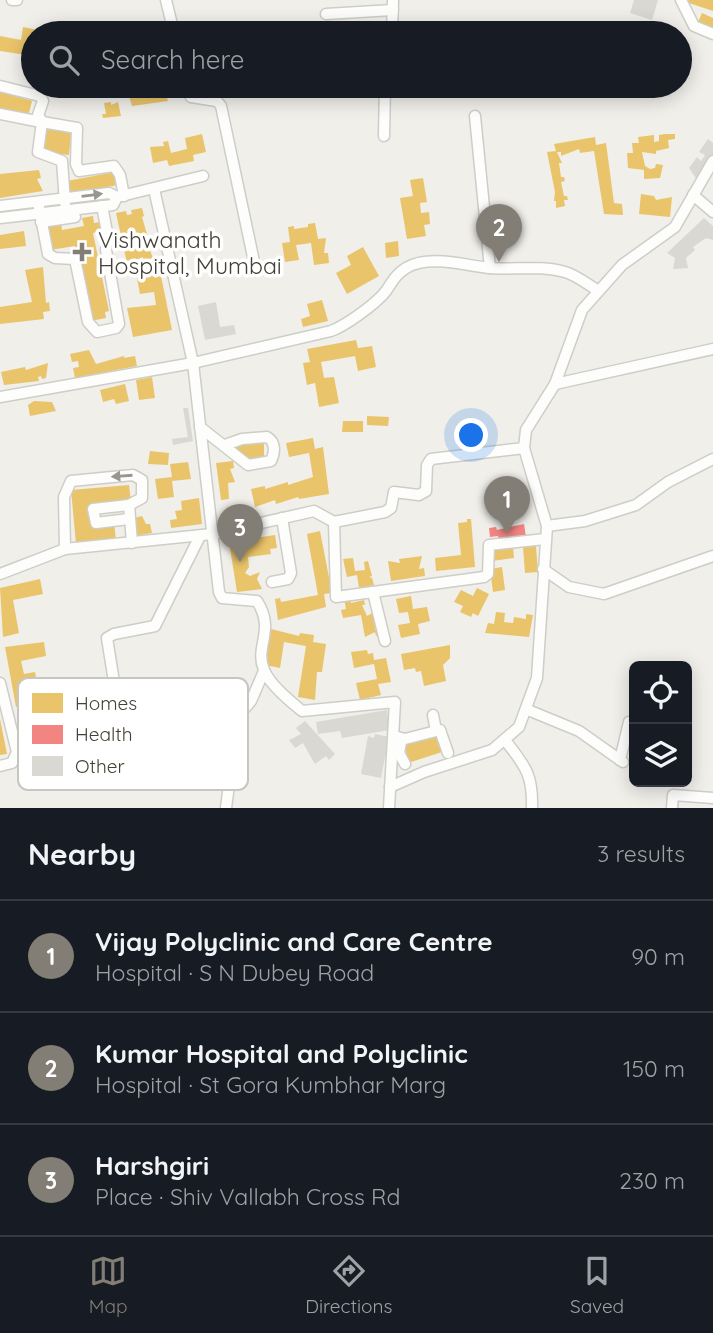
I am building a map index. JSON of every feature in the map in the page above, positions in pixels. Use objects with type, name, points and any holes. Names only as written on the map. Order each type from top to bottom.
[{"type":"street","points":[[166,0],[171,21]]},
{"type":"street","points":[[681,0],[692,21]]},
{"type":"street","points":[[326,14],[393,5]]},
{"type":"street","points":[[692,22],[694,26],[713,34]]},
{"type":"street","points":[[0,86],[21,92]]},
{"type":"street","points":[[42,98],[38,152],[61,159],[66,211]]},
{"type":"street","points":[[198,98],[217,101],[222,106],[256,271]]},
{"type":"street","points":[[384,136],[385,98]]},
{"type":"street","points":[[0,114],[30,122],[41,120],[77,128],[76,164],[79,171],[114,166],[120,175],[121,197]]},
{"type":"street","points":[[475,116],[491,268]]},
{"type":"street","points":[[390,787],[425,772],[492,750],[519,727],[528,710],[537,678],[547,526],[524,448],[532,417],[555,384],[576,321],[597,290],[622,265],[675,227],[713,161]]},
{"type":"street","points":[[0,218],[25,215],[40,218],[103,209],[113,205],[121,197],[203,176]]},
{"type":"street","points":[[154,189],[192,363],[222,598],[257,601],[265,614],[264,671],[248,705]]},
{"type":"street","points":[[0,206],[109,193],[121,197]]},
{"type":"street","points":[[693,195],[713,212]]},
{"type":"street","points":[[38,202],[48,254],[55,258],[75,259],[88,322],[97,332],[116,328],[119,324],[106,250],[108,237],[103,209]]},
{"type":"street","points":[[23,204],[25,215]]},
{"type":"street","points":[[40,218],[66,211],[103,209]]},
{"type":"street","points":[[0,397],[192,363],[348,325],[357,314],[386,292],[393,277],[410,265],[454,261],[491,268],[545,268],[567,272],[597,290]]},
{"type":"street","points":[[555,384],[713,349]]},
{"type":"street","points":[[200,427],[248,465],[271,461],[274,454],[271,439],[264,436],[225,445]]},
{"type":"street","points":[[0,574],[65,549],[200,536],[314,511],[334,522],[389,510],[394,492],[423,493],[427,465],[436,457],[477,455],[524,448]]},
{"type":"street","points":[[547,526],[585,521],[636,505],[668,482],[713,459]]},
{"type":"street","points":[[65,549],[64,496],[71,481],[137,476],[142,480],[142,498],[130,505],[93,509],[96,523],[129,519]]},
{"type":"street","points":[[130,505],[132,543]]},
{"type":"street","points":[[272,582],[288,579],[292,573],[282,518]]},
{"type":"street","points":[[334,522],[337,597],[484,577],[488,574],[489,544],[545,539]]},
{"type":"street","points":[[113,678],[107,638],[114,634],[155,626],[200,536]]},
{"type":"street","points":[[543,569],[569,587],[604,594],[713,555]]},
{"type":"street","points":[[373,592],[384,641]]},
{"type":"street","points":[[264,671],[302,710],[395,702],[399,753],[405,764]]},
{"type":"street","points":[[0,682],[17,752],[12,763],[0,766]]},
{"type":"street","points":[[528,710],[579,731],[621,761],[629,722]]},
{"type":"street","points":[[433,715],[436,730]]},
{"type":"street","points":[[398,738],[436,730],[442,732],[448,753]]},
{"type":"street","points":[[389,808],[398,738]]},
{"type":"street","points":[[505,740],[529,771],[533,785],[532,808]]},
{"type":"street","points":[[226,808],[228,790]]},
{"type":"street","points":[[672,808],[673,795],[713,799]]},
{"type":"building: Homes","points":[[688,0],[713,0],[713,11],[689,3]]},
{"type":"building: Homes","points":[[702,13],[713,18],[713,29],[710,30],[698,22]]},
{"type":"building: Homes","points":[[0,36],[21,40],[21,54],[0,51]]},
{"type":"building: Homes","points":[[0,92],[32,101],[28,117],[0,110]]},
{"type":"building: Homes","points":[[130,98],[167,98],[168,101],[132,106]]},
{"type":"building: Homes","points":[[111,102],[111,105],[118,102],[121,116],[103,118],[102,114],[106,114],[104,103]]},
{"type":"building: Homes","points":[[43,129],[71,132],[69,155],[41,152]]},
{"type":"building: Homes","points":[[202,134],[206,152],[193,155],[194,161],[169,166],[167,160],[153,163],[150,147],[164,146],[163,142],[168,141],[171,153],[187,149],[185,138]]},
{"type":"building: Homes","points":[[675,134],[675,139],[668,140],[669,148],[656,151],[656,154],[642,152],[645,166],[650,169],[655,168],[656,164],[663,165],[660,178],[644,179],[644,170],[628,168],[627,153],[633,153],[632,143],[639,143],[638,137],[654,135],[654,142],[659,141],[659,135]]},
{"type":"building: Homes","points":[[595,137],[596,145],[606,143],[614,203],[622,204],[623,215],[604,214],[594,151],[580,153],[579,149],[561,156],[561,152],[557,152],[562,163],[559,163],[561,177],[564,177],[565,181],[561,182],[564,196],[567,196],[568,200],[564,200],[565,206],[556,208],[547,152],[556,151],[554,144]]},
{"type":"building: Homes","points":[[39,170],[41,178],[37,179],[43,191],[0,198],[0,174]]},
{"type":"building: Homes","points":[[115,172],[118,185],[70,194],[67,181]]},
{"type":"building: Homes","points":[[423,178],[427,202],[420,203],[421,213],[429,212],[430,224],[424,225],[426,236],[407,239],[400,198],[413,196],[410,180]]},
{"type":"building: Homes","points":[[641,194],[654,196],[656,200],[672,197],[670,217],[639,214]]},
{"type":"building: Homes","points":[[142,208],[149,241],[146,241],[153,258],[143,260],[143,257],[127,263],[116,213],[126,211],[127,215],[132,214],[131,210]]},
{"type":"building: Homes","points":[[93,216],[94,223],[100,222],[101,231],[93,233],[109,311],[105,312],[106,318],[90,321],[80,272],[83,272],[75,246],[50,250],[45,225],[61,222],[62,230],[84,226],[82,218]]},
{"type":"building: Homes","points":[[315,223],[318,239],[326,238],[324,253],[328,253],[329,263],[314,265],[311,243],[296,245],[299,260],[285,262],[282,243],[290,242],[288,227],[308,227],[308,224]]},
{"type":"building: Homes","points":[[24,231],[26,246],[0,249],[0,235]]},
{"type":"building: Homes","points":[[398,241],[399,256],[386,258],[385,243]]},
{"type":"building: Homes","points":[[363,247],[379,276],[347,294],[336,273],[351,265],[347,256]]},
{"type":"building: Homes","points":[[43,267],[46,303],[49,302],[50,311],[43,312],[44,319],[0,324],[0,307],[32,302],[25,270]]},
{"type":"building: Homes","points":[[160,271],[172,330],[133,337],[127,308],[156,305],[154,292],[140,294],[137,278]]},
{"type":"building: Homes","points":[[322,300],[328,321],[303,327],[301,319],[310,316],[307,304]]},
{"type":"building: Homes","points":[[356,340],[358,348],[372,346],[376,367],[358,371],[355,356],[321,362],[324,378],[334,377],[339,403],[319,407],[315,383],[307,385],[303,363],[310,362],[307,349]]},
{"type":"building: Homes","points":[[89,350],[96,364],[124,356],[135,356],[137,366],[75,378],[73,368],[79,367],[78,361],[72,362],[70,354]]},
{"type":"building: Homes","points":[[48,363],[46,378],[42,379],[41,376],[38,377],[39,381],[4,385],[1,372],[25,367],[26,370]]},
{"type":"building: Homes","points":[[152,377],[155,398],[139,400],[136,380]]},
{"type":"building: Homes","points":[[125,384],[129,401],[116,404],[114,399],[103,402],[100,390]]},
{"type":"building: Homes","points":[[34,401],[52,402],[56,411],[30,416],[28,405]]},
{"type":"building: Homes","points":[[367,416],[389,417],[388,426],[367,425]]},
{"type":"building: Homes","points":[[343,421],[363,421],[363,432],[342,432]]},
{"type":"building: Homes","points":[[313,438],[315,449],[323,447],[329,494],[298,497],[276,504],[275,500],[255,507],[251,489],[265,486],[265,489],[288,482],[288,485],[313,477],[309,453],[289,457],[286,443]]},
{"type":"building: Homes","points":[[264,440],[264,456],[242,460],[241,452],[235,453],[233,445]]},
{"type":"building: Homes","points":[[150,451],[169,453],[168,465],[148,464]]},
{"type":"building: Homes","points":[[233,461],[234,468],[230,469],[235,482],[228,483],[229,499],[221,500],[216,463]]},
{"type":"building: Homes","points":[[188,462],[191,479],[172,481],[174,497],[158,499],[155,479],[172,477],[170,464]]},
{"type":"building: Homes","points":[[129,485],[131,502],[90,505],[92,524],[114,522],[116,541],[76,544],[71,490]]},
{"type":"building: Homes","points":[[199,498],[202,524],[171,528],[170,520],[177,519],[175,511],[182,510],[181,501]]},
{"type":"building: Homes","points":[[142,516],[146,524],[150,524],[152,533],[133,536],[132,530],[136,529],[134,518]]},
{"type":"building: Homes","points":[[467,519],[471,519],[475,567],[436,571],[435,558],[461,555],[458,523],[467,522]]},
{"type":"building: Homes","points":[[320,531],[332,593],[324,594],[326,607],[278,620],[275,599],[280,598],[281,602],[318,595],[307,534]]},
{"type":"building: Homes","points":[[275,535],[277,548],[270,549],[271,554],[248,557],[249,567],[245,573],[250,576],[260,572],[257,579],[262,589],[237,592],[229,542]]},
{"type":"building: Homes","points":[[513,546],[514,558],[492,561],[491,549]]},
{"type":"building: Homes","points":[[536,546],[538,572],[525,573],[523,547]]},
{"type":"building: Homes","points":[[422,556],[419,569],[424,568],[425,576],[391,581],[388,561],[400,563],[399,559]]},
{"type":"building: Homes","points":[[353,558],[355,571],[365,570],[364,562],[368,561],[372,576],[369,577],[374,585],[359,588],[357,575],[347,577],[343,559]]},
{"type":"building: Homes","points":[[502,567],[505,590],[493,592],[490,569]]},
{"type":"building: Homes","points":[[40,579],[43,594],[13,600],[19,633],[3,637],[0,588]]},
{"type":"building: Homes","points":[[477,588],[489,594],[478,616],[473,613],[471,617],[460,612],[463,606],[454,602],[461,590],[473,596]]},
{"type":"building: Homes","points":[[411,596],[413,609],[427,607],[430,621],[418,624],[420,634],[401,638],[398,625],[410,623],[408,612],[399,613],[396,599]]},
{"type":"building: Homes","points":[[350,597],[351,603],[364,600],[365,605],[362,605],[367,616],[374,612],[375,629],[380,635],[376,636],[375,632],[365,637],[361,615],[343,618],[341,610],[346,609],[344,598]]},
{"type":"building: Homes","points":[[496,612],[505,613],[504,622],[513,623],[514,617],[526,619],[526,614],[533,615],[529,637],[485,633],[488,623],[494,624]]},
{"type":"building: Homes","points":[[271,629],[299,636],[300,633],[314,635],[313,642],[326,644],[322,672],[317,672],[315,700],[298,697],[306,646],[284,642],[280,668],[265,665]]},
{"type":"building: Homes","points":[[44,642],[46,656],[21,661],[24,674],[35,672],[36,678],[18,678],[18,707],[16,707],[5,647]]},
{"type":"building: Homes","points":[[450,645],[450,658],[443,665],[446,681],[424,686],[421,671],[416,672],[415,668],[404,670],[401,654]]},
{"type":"building: Homes","points":[[367,650],[368,654],[373,653],[374,660],[386,658],[391,682],[378,684],[381,695],[360,700],[356,683],[377,679],[374,664],[354,668],[351,652]]},
{"type":"building: Homes","points":[[0,719],[7,754],[0,755]]},
{"type":"building: Homes","points":[[439,733],[445,751],[408,763],[405,744]]},
{"type":"building: Health","points":[[524,524],[526,537],[499,540],[498,536],[490,537],[489,528],[496,527],[497,530]]},
{"type":"building: Other","points":[[634,0],[658,0],[652,20],[630,13]]},
{"type":"building: Other","points":[[708,139],[713,143],[713,156],[697,180],[689,168],[697,157],[701,161],[705,155],[699,152]]},
{"type":"building: Other","points":[[704,218],[713,226],[713,240],[706,238],[693,247],[695,250],[686,258],[688,268],[673,269],[675,258],[667,253]]},
{"type":"building: Other","points":[[216,302],[220,327],[234,325],[236,334],[205,340],[198,306]]},
{"type":"building: Other","points":[[183,408],[188,408],[193,441],[173,445],[172,439],[188,437]]},
{"type":"building: Other","points":[[387,710],[390,730],[342,738],[340,731],[318,734],[316,722]]},
{"type":"building: Other","points":[[305,721],[335,754],[329,760],[326,756],[315,764],[303,743],[295,748],[289,740],[301,734],[296,728]]},
{"type":"building: Other","points":[[375,734],[389,737],[381,778],[361,774],[368,736],[374,738]]},
{"type":"place","name":"Vishwanath Hospital, Mumbai","points":[[82,252]]},
{"type":"place","name":"Kumar Hospital and Polyclinic","points":[[499,262]]},
{"type":"place","name":"Vijay Polyclinic and Care Centre","points":[[507,534]]},
{"type":"place","name":"Harshgiri","points":[[240,562]]}]
